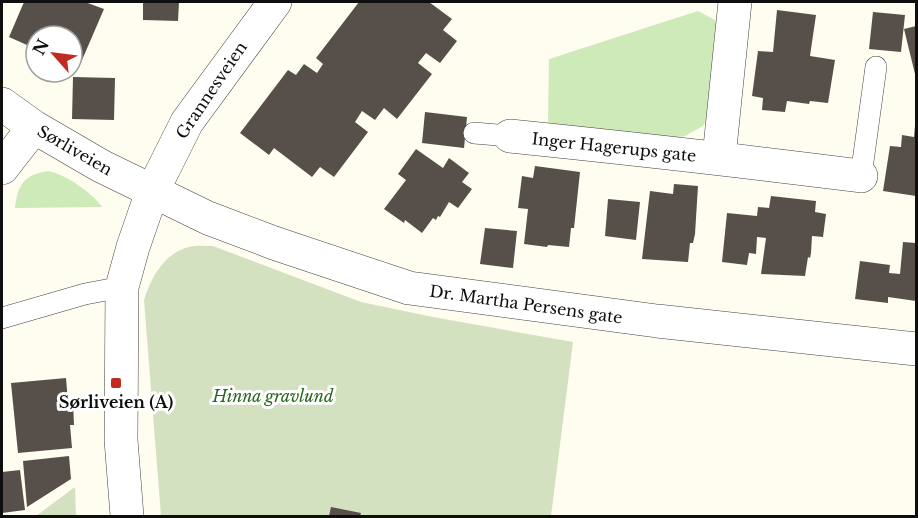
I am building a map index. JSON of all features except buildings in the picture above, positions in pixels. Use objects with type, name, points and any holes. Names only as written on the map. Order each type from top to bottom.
[{"type":"street","name":"Grannesveien","points":[[127,516],[121,440],[122,286],[152,192],[187,122],[275,2]]},
{"type":"street","name":"Inger Hagerups gate","points":[[719,157],[735,2]]},
{"type":"street","name":"Sørliveien","points":[[2,104],[34,127],[101,166],[152,192]]},
{"type":"street","points":[[2,168],[34,127]]},
{"type":"street","name":"Inger Hagerups gate","points":[[510,136],[681,155],[719,157],[861,176]]},
{"type":"street","name":"Dr. Martha Persens gate","points":[[152,192],[208,218],[274,243],[409,288],[645,320],[916,349]]},
{"type":"lane","points":[[861,176],[876,67]]},
{"type":"lane","points":[[474,133],[510,136]]},
{"type":"lane","points":[[2,318],[85,294],[122,286]]},
{"type":"green space","points":[[698,11],[715,20],[720,36],[712,108],[703,126],[685,136],[665,139],[548,124],[549,59]]},
{"type":"green space","points":[[48,171],[78,185],[102,207],[15,208],[20,187],[24,182],[33,175]]},
{"type":"green space","name":"Hinna gravlund","points":[[192,246],[213,246],[361,302],[573,342],[551,516],[161,516],[144,300],[150,283],[172,255]]},
{"type":"green space","points":[[75,487],[76,516],[36,516]]},
{"type":"place","name":"Sørliveien (A)","points":[[116,383]]}]
